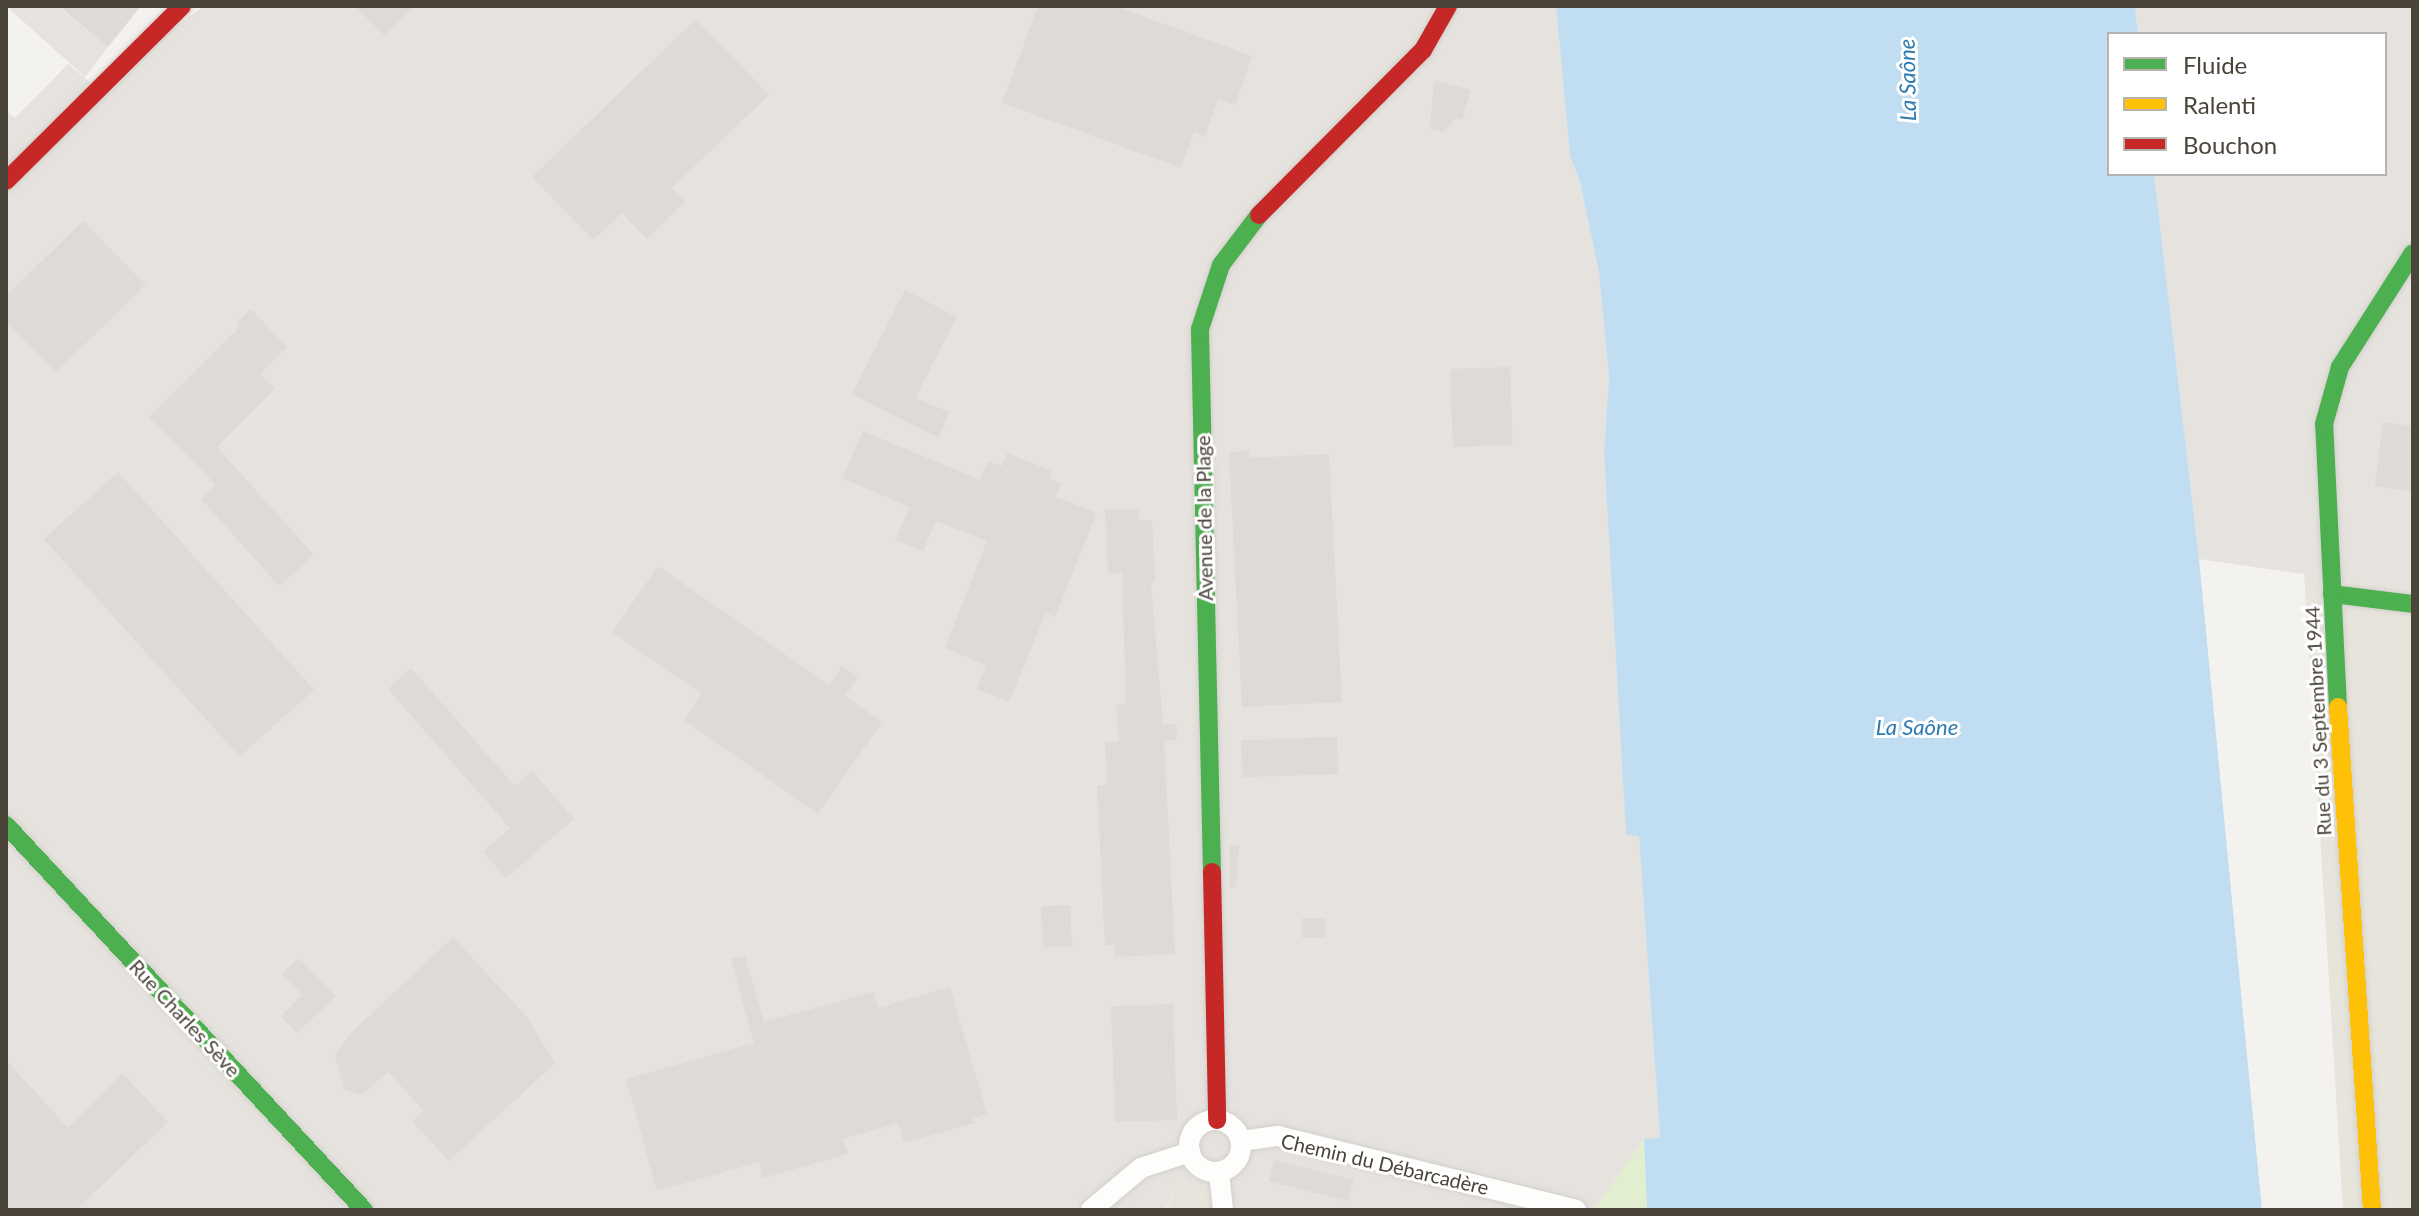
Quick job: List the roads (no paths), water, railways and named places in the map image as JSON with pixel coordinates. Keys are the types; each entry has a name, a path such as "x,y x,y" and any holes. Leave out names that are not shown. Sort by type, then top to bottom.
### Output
{"street":[{"path":"6,181 182,6"},
{"name":"Avenue de la Plage","path":"1217,1120 1200,329 1221,265 1245,230 1423,50 1448,6"},
{"name":"Rue du 3 Septembre 1944","path":"2372,1210 2324,458 2329,395 2346,355 2413,253"},
{"path":"2332,594 2413,604"},
{"name":"Rue Charles Sève","path":"6,825 364,1210"},
{"path":"1217,1120 1232,1127 1241,1141 1234,1164 1219,1172 1201,1167 1190,1152 1199,1125 1217,1120"},
{"name":"Chemin du Débarcadère","path":"1241,1141 1278,1136 1576,1210"},
{"path":"1091,1210 1141,1168 1190,1152"},
{"path":"1219,1172 1223,1210"}],"water":[{"name":"La Saône","path":"1556,6 2135,6 2138,32 2107,32 2107,176 2154,176 2199,559 2262,1210 1647,1210 1644,1139 1660,1138 1639,836 1626,835 1604,452 1609,378 1599,273 1580,182 1570,156"}]}
